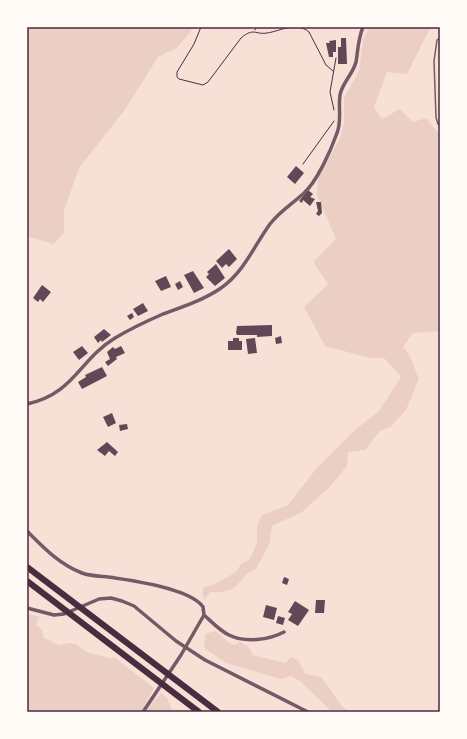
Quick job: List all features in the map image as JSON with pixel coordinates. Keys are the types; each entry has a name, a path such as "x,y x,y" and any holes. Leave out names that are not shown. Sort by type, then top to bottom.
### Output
{"highway":[{"path":"27,567 218,712"},
{"path":"27,581 199,712"}],"street":[{"path":"27,404 44,399 65,386 101,349 113,339 128,330 203,298 220,289 232,278 244,264 278,214 304,193 326,157 338,132 341,90 356,62 358,40 363,27"},
{"path":"27,530 51,556 74,570 92,576 137,582 178,592 201,604 203,607 204,615 174,667 143,712"},
{"path":"27,608 54,615 64,614 99,599 111,598 122,601 134,606 157,627 185,647 224,670 308,712"},
{"path":"204,615 229,635 263,639 284,632"}],"lane":[{"path":"440,38 437,40 434,60 436,116 438,124 440,125"}],"path":[{"path":"201,27 194,44 177,72 177,77 195,84 203,85 208,82 246,33 255,31 265,33 283,27 305,29 309,32 326,64 333,71"},
{"path":"255,31 257,27"},
{"path":"335,112 330,92 336,58"},
{"path":"302,164 336,118"}],"shaded area":[{"path":"27,27 194,27 177,48 158,57 124,111 79,168 64,210 64,233 53,244 27,236"},
{"path":"369,27 440,27 429,30 407,74 387,72 374,107 382,119 400,109 413,122 426,118 440,135 440,331 413,333 403,347 409,354 419,379 406,410 390,427 380,431 365,450 348,452 347,466 330,487 302,512 272,526 269,545 256,569 247,574 231,589 224,592 210,592 204,600 202,592 204,587 213,585 236,572 241,564 250,559 257,543 257,526 262,515 288,505 316,469 356,429 379,411 401,377 384,358 370,358 325,346 304,307 328,284 313,262 336,239 317,195 318,178 341,136 344,123 344,98 359,71 363,40"},
{"path":"27,613 39,617 36,625 42,630 44,638 59,645 70,643 76,644 87,652 112,659 114,657 154,688 141,712 27,712"},
{"path":"215,631 231,644 234,645 240,642 248,646 253,655 285,663 291,657 299,661 305,674 321,677 342,706 349,712 332,712 300,681 291,676 281,679 226,663 204,648 205,634"},
{"path":"161,693 167,698 173,712 145,712"}],"building":[{"path":"341,38 346,38 347,64 338,64 338,47 341,47"},
{"path":"336,40 336,52 333,52 333,57 329,57 326,43"},
{"path":"296,166 304,173 295,184 287,177"},
{"path":"308,190 313,194 310,197 315,199 310,206 303,200 302,203 299,201"},
{"path":"316,202 321,202 322,213 319,216 316,214 318,211"},
{"path":"229,249 237,259 229,267 226,264 222,268 216,261"},
{"path":"216,264 225,278 215,286 206,277 209,274 207,272"},
{"path":"193,271 204,288 194,293 184,275"},
{"path":"166,276 171,287 161,291 155,281"},
{"path":"180,281 183,287 178,290 175,284"},
{"path":"42,285 51,292 43,302 40,299 38,302 33,298"},
{"path":"143,303 148,311 138,316 133,309"},
{"path":"132,313 134,317 130,320 127,316"},
{"path":"272,325 272,336 257,337 257,335 237,335 236,333 237,326"},
{"path":"104,329 111,335 102,342 101,340 98,343 94,337"},
{"path":"281,336 282,343 276,344 275,338"},
{"path":"233,338 239,338 239,341 242,341 242,350 228,350 228,341 233,341"},
{"path":"255,338 257,353 248,354 246,339"},
{"path":"82,346 88,353 79,360 73,352"},
{"path":"121,346 125,353 116,357 117,359 108,366 105,362 110,359 107,352 113,347 115,349"},
{"path":"102,367 107,376 82,389 78,382 86,377 85,375"},
{"path":"112,413 116,423 108,427 103,417"},
{"path":"127,424 128,429 120,431 119,425"},
{"path":"107,442 118,452 115,456 109,451 105,456 97,450"},
{"path":"284,577 289,579 287,585 282,583"},
{"path":"316,600 325,600 324,613 315,613"},
{"path":"295,601 309,610 298,626 288,620 292,614 288,612"},
{"path":"266,605 277,608 274,620 263,617"},
{"path":"278,616 285,618 283,625 276,623"}]}
